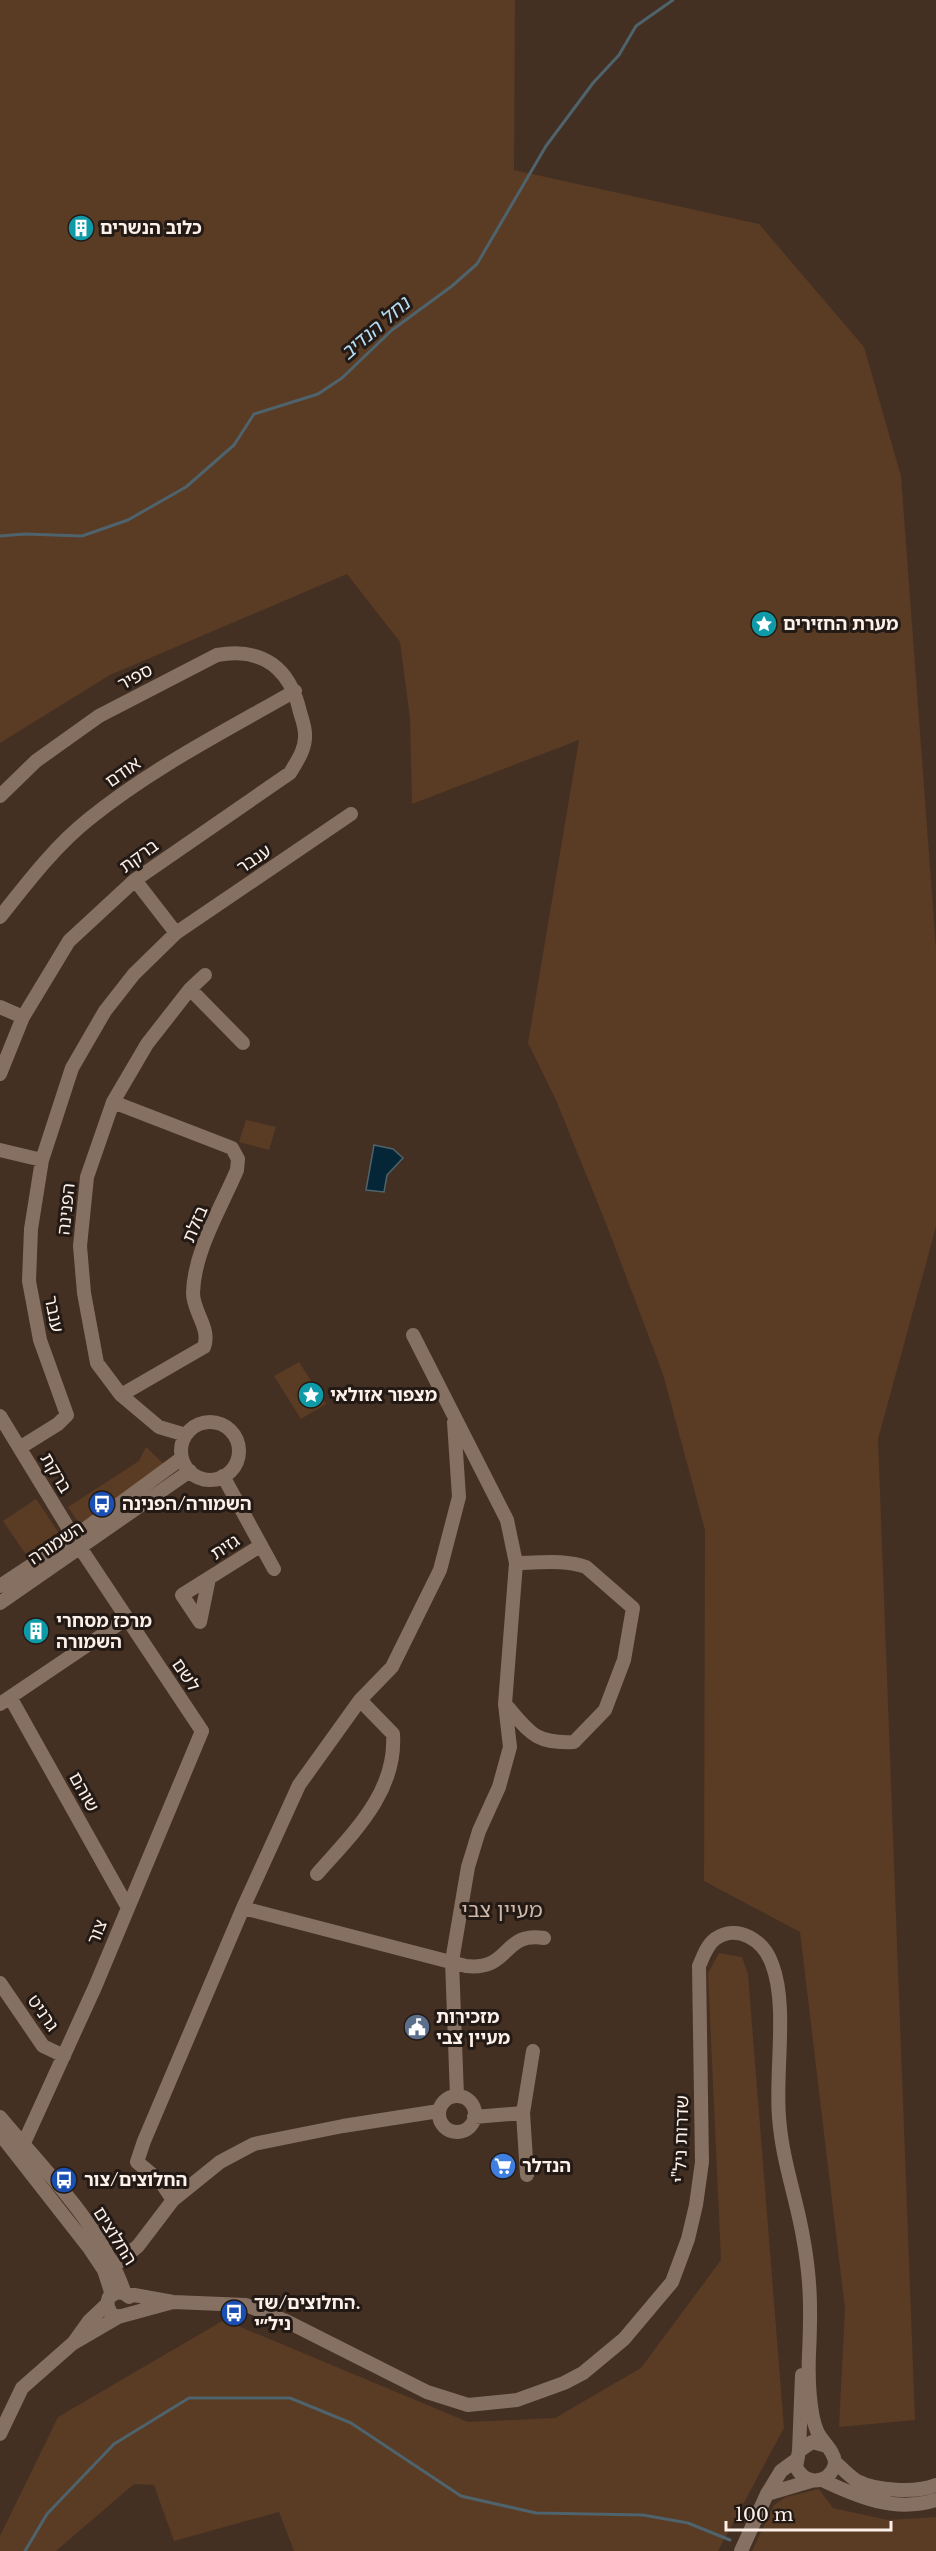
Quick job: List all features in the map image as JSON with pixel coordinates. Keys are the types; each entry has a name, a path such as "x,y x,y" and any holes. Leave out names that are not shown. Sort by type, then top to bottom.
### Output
{"street":[{"name":"ספיר","path":"0,796 36,761 99,717 217,655 236,652 277,665 295,691"},
{"name":"ברקת","path":"0,1074 22,1017 69,941 135,880 290,773 301,755 306,735 295,691"},
{"name":"אודם","path":"0,918 34,873 87,820 144,778 295,691"},
{"name":"ענבר","path":"21,1448 58,1424 67,1415 40,1340 29,1281 31,1228 42,1160 72,1068 105,1011 134,974 176,933 351,814"},
{"path":"135,880 176,933"},
{"name":"הפנינה","path":"186,1435 159,1428 121,1395 98,1363 84,1293 80,1246 87,1177 113,1102 147,1044 190,989 205,975"},
{"path":"190,989 243,1043"},
{"path":"0,1007 22,1017"},
{"name":"בזלת","path":"113,1102 232,1148 238,1159 237,1170 203,1247 195,1274 193,1296 207,1337 204,1347 121,1395"},
{"path":"0,1150 42,1160"},
{"path":"413,1335 507,1520 516,1563 505,1704 510,1747 499,1787 479,1831 468,1867 452,1961 457,2096"},
{"name":"ברקת","path":"0,1416 77,1543"},
{"path":"173,2200 161,2182 137,2162 243,1908 299,1785 360,1700 392,1667 440,1570 459,1497 454,1416"},
{"path":"208,1422 216,1422 231,1431 237,1441 238,1454 233,1466 223,1476 203,1478 190,1472 182,1458 181,1445 186,1435 192,1428 208,1422"},
{"name":"השמורה","path":"0,1603 182,1458"},
{"name":"השמורה","path":"0,1586 77,1543 190,1472"},
{"name":"גזית","path":"223,1476 274,1569"},
{"name":"לשם","path":"77,1543 126,1622 202,1731"},
{"name":"גזית","path":"209,1578 260,1546"},
{"path":"505,1704 539,1739 556,1743 574,1742 605,1710 624,1660 633,1608 586,1568 579,1565 561,1562 516,1563"},
{"path":"5,1700 126,1622"},
{"name":"שוהם","path":"5,1700 127,1906"},
{"path":"317,1874 372,1810 386,1783 394,1752 393,1734 360,1700"},
{"name":"צור","path":"23,2145 95,1987 202,1731"},
{"path":"243,1908 466,1966 487,1966 495,1962 518,1940 534,1936 544,1938"},
{"name":"שדרות ניל\"י","path":"0,2434 22,2388 72,2344 89,2321 115,2298 246,2305 286,2322 427,2392 468,2405 517,2400 584,2373 624,2339 672,2282 688,2239 702,2162 699,1966 706,1950 715,1939 730,1932 743,1934 758,1942 772,1963 776,1982 779,2006 778,2115 783,2156 803,2234 810,2279 812,2323 809,2359 812,2410 817,2431 827,2446"},
{"name":"גרניט","path":"0,1983 43,2046 64,2056"},
{"path":"527,2175 523,2113 533,2051"},
{"path":"109,2267 138,2246 173,2200 220,2162 254,2144 343,2126 439,2111 447,2099 457,2096 468,2100 474,2110 474,2116 465,2130 454,2131 444,2126 439,2111"},
{"path":"474,2116 523,2113"},
{"name":"החלוצים","path":"0,2117 80,2213 109,2267 115,2298"},
{"name":"החלוצים","path":"0,2134 109,2267"},
{"path":"115,2298 132,2302 130,2309 123,2316 111,2314 115,2298"},
{"name":"שדרות ניל\"י","path":"72,2344 123,2316 173,2302"},
{"name":"שדרות ניל\"י","path":"798,2455 802,2375 809,2359"},
{"path":"741,2551 767,2494 781,2471 812,2442 827,2446 835,2462 856,2481 883,2488 907,2490 936,2485"},
{"path":"798,2455 800,2473 876,2503 909,2505 936,2500"},
{"path":"767,2494 817,2480 831,2473 835,2462"}],"shaded area":[{"path":"0,0 515,0 514,170 759,224 864,347 901,476 936,948 936,1227 878,1439 915,2420 839,2427 845,2309 800,1932 704,1881 705,1530 663,1374 556,1100 528,1043 579,740 412,804 410,718 400,642 347,574 110,675 0,743"},
{"path":"246,1120 276,1127 269,1150 239,1142"},
{"path":"299,1362 326,1404 301,1419 274,1376"},
{"path":"146,1447 168,1468 81,1526 68,1507 139,1461"},
{"path":"36,1499 63,1539 31,1562 3,1521"},
{"path":"719,1953 742,1957 748,1974 784,2428 718,2551 294,2551 279,2512 174,2541 154,2485 134,2484 56,2551 0,2551 0,2536 58,2417 224,2320 468,2422 555,2418 641,2368 721,2260 708,1973"},
{"path":"819,2489 833,2508 888,2520 936,2517 936,2551 752,2551 774,2505 786,2497"}],"water":[{"path":"374,1145 393,1149 403,1158 387,1175 384,1192 366,1190"}],"waterway":[{"name":"נחל הנדיב","path":"0,536 25,534 82,536 128,520 186,487 234,445 254,414 318,394 342,378 392,330 452,286 477,264 546,146 593,83 619,55 636,26 673,0"},
{"path":"25,2551 47,2514 114,2444 189,2398 290,2398 351,2423 461,2496 536,2513 643,2515 688,2523 730,2540"}],"place":[{"name":"כלוב הנשרים","path":"81,228"},
{"name":"מערת החזירים","path":"764,624"},
{"name":"מצפור אזולאי","path":"311,1395"},
{"name":"השמורה/הפנינה","path":"102,1504"},
{"name":"מרכז מסחרי השמורה","path":"36,1631"},
{"name":"מזכירות מעיין צבי","path":"417,2027"},
{"name":"הנדלר","path":"503,2166"},
{"name":"החלוצים/צור","path":"64,2180"},
{"name":"החלוצים/שד. ניל״י","path":"234,2313"}],"district":[{"name":"מעיין צבי","path":"502,1910"}]}
